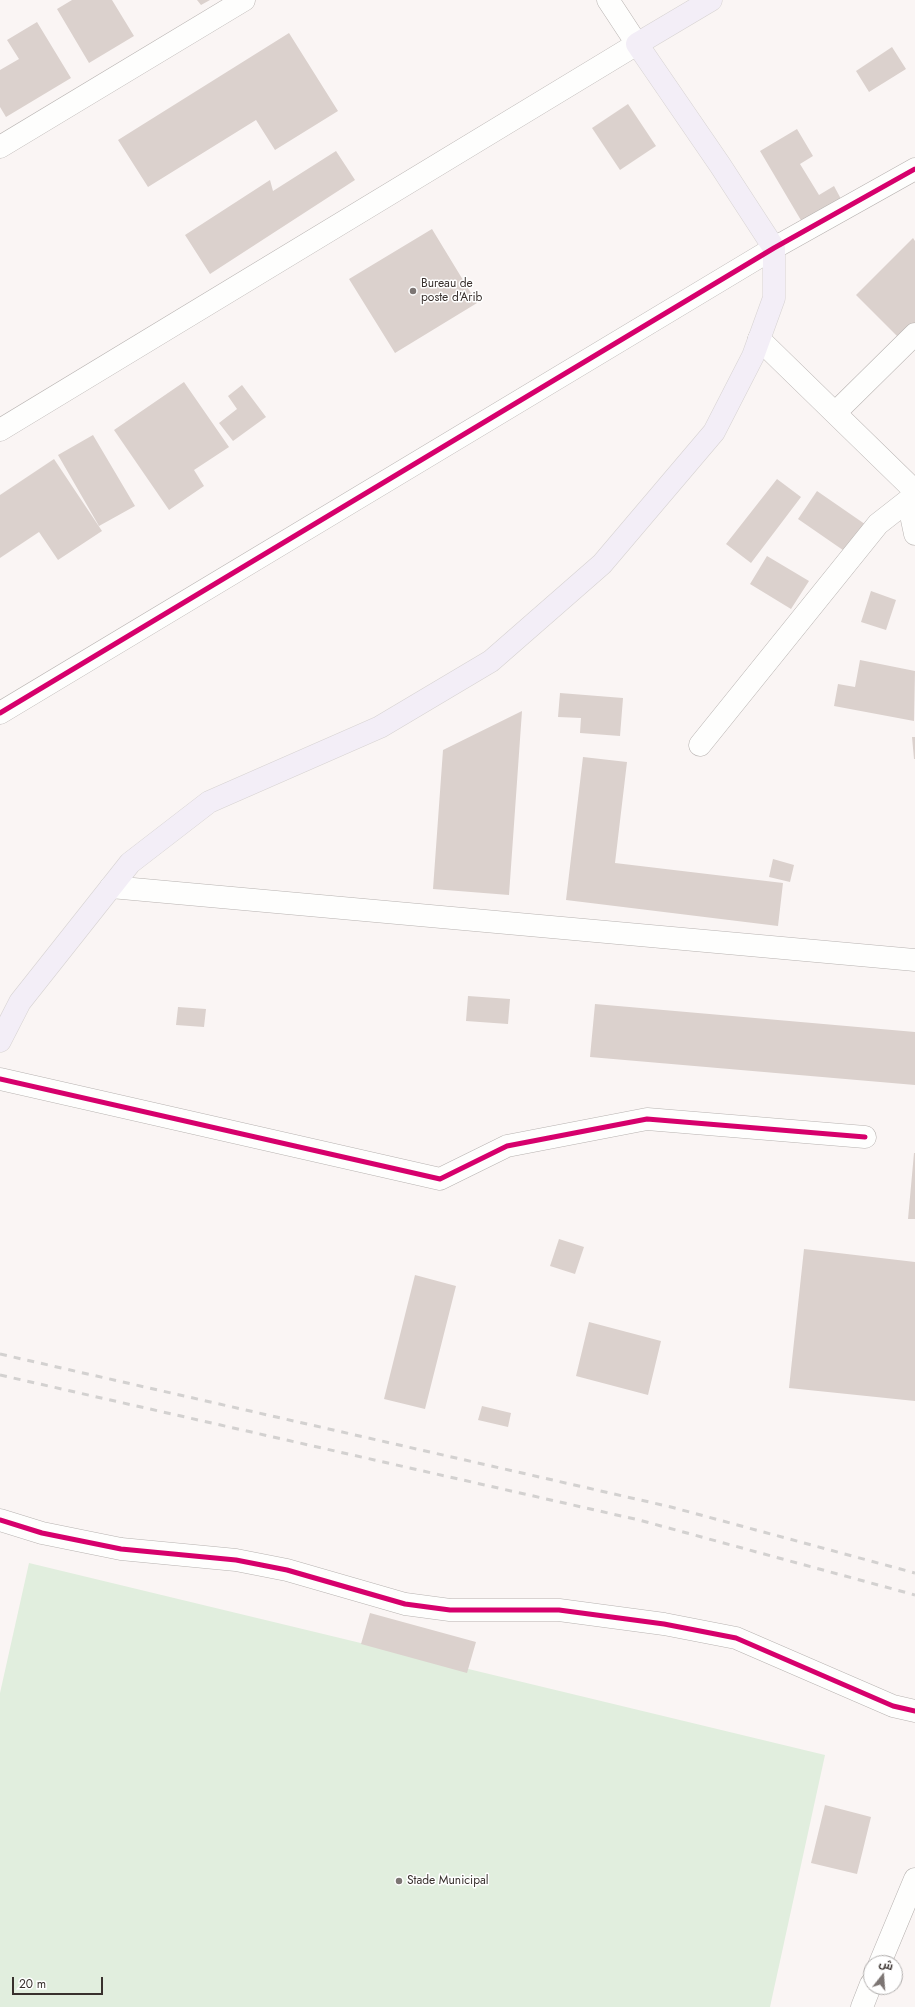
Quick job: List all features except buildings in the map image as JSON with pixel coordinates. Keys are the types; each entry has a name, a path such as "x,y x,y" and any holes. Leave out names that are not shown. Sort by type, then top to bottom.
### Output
{"main road":[{"path":"0,1041 20,1002 130,863 209,802 380,727 491,661 602,564 714,432 753,356 774,298 774,248 720,165 637,44 711,0"}],"street":[{"path":"0,147 244,0"},
{"path":"0,430 637,44 608,0"},
{"path":"0,713 774,248 914,172"},
{"path":"835,413 915,334"},
{"path":"759,339 915,491"},
{"path":"700,745 878,524 915,495"},
{"path":"915,500 910,515 915,534"},
{"path":"111,887 915,960"},
{"path":"0,1079 440,1179 507,1146 647,1119 865,1137"},
{"path":"0,1520 42,1533 121,1549 236,1560 288,1570 413,1605 450,1610 559,1610 664,1624 736,1638 892,1706 915,1711"},
{"path":"883,1955 915,1879"},
{"path":"862,2007 867,1995"}],"green space":[{"name":"Stade Municipal","path":"29,1563 825,1755 770,2007 0,2007 0,1693"}],"railway":[{"path":"0,1354 671,1507 915,1573"},
{"path":"0,1375 639,1520 915,1595"}],"cycle path":[{"path":"0,713 774,248 915,169"},
{"path":"0,1079 440,1179 507,1146 647,1119 865,1137"},
{"path":"0,1520 42,1533 121,1549 236,1560 287,1570 405,1604 450,1610 559,1610 664,1624 736,1638 893,1706 915,1711"}],"place":[{"name":"Bureau de poste d'Arib","path":"413,291"},
{"name":"Stade Municipal","path":"399,1881"}]}
